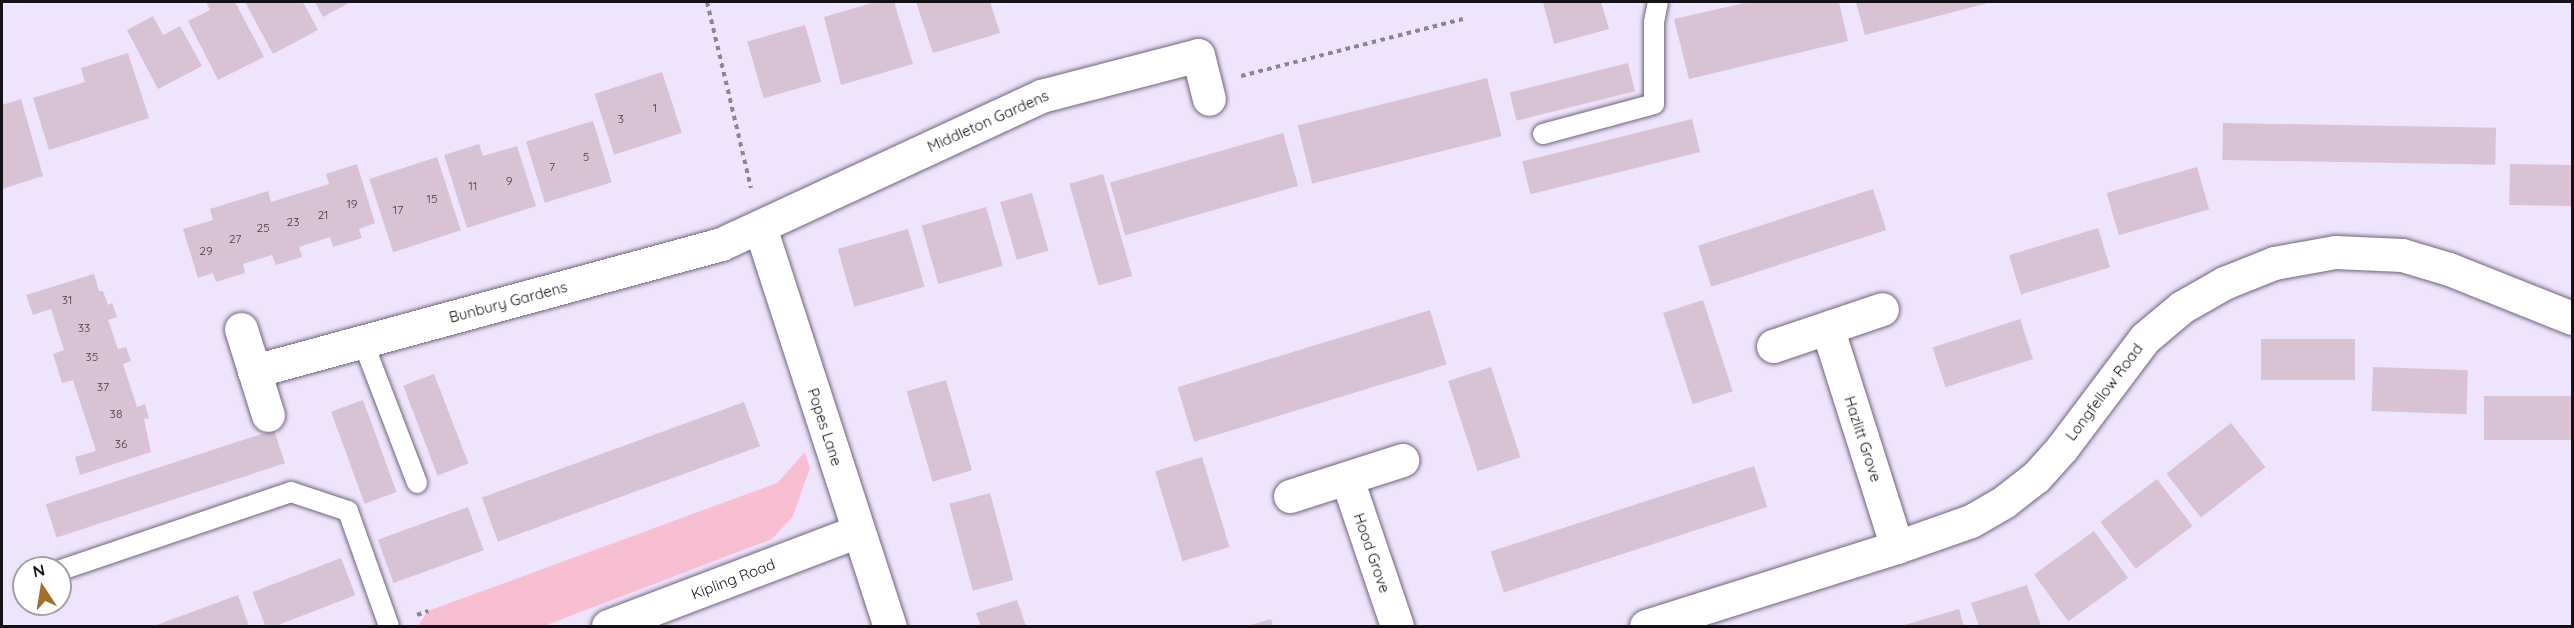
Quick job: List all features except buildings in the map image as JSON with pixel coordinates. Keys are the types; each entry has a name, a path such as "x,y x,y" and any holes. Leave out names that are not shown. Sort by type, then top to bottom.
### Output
{"street":[{"name":"Middleton Gardens","path":"760,227 1041,96 1198,55 1207,92"},
{"name":"Bunbury Gardens","path":"254,371 722,244 760,227"},
{"name":"Popes Lane","path":"760,227 890,627"},
{"name":"Longfellow Road","path":"1646,627 1971,521 2004,501 2036,477 2062,448 2145,338 2182,308 2224,283 2274,263 2335,252 2402,255 2449,269 2572,318"},
{"path":"1773,346 1828,330 1882,309"},
{"path":"241,329 268,415"},
{"name":"Hazlitt Grove","path":"1828,330 1897,547"},
{"path":"1290,496 1402,460"},
{"name":"Hood Grove","path":"1347,479 1396,627"},
{"name":"Kipling Road","path":"608,627 858,531"}],"lane":[{"path":"1543,135 1654,104 1654,22 1658,2"},
{"path":"363,342 417,483"},
{"path":"72,566 291,492 348,510 389,627"}],"path":[{"path":"707,2 760,227"},
{"path":"1207,92 1463,19"}],"shaded area":[{"path":"805,452 810,468 793,516 772,539 544,626 418,626 428,611 777,483"}]}
